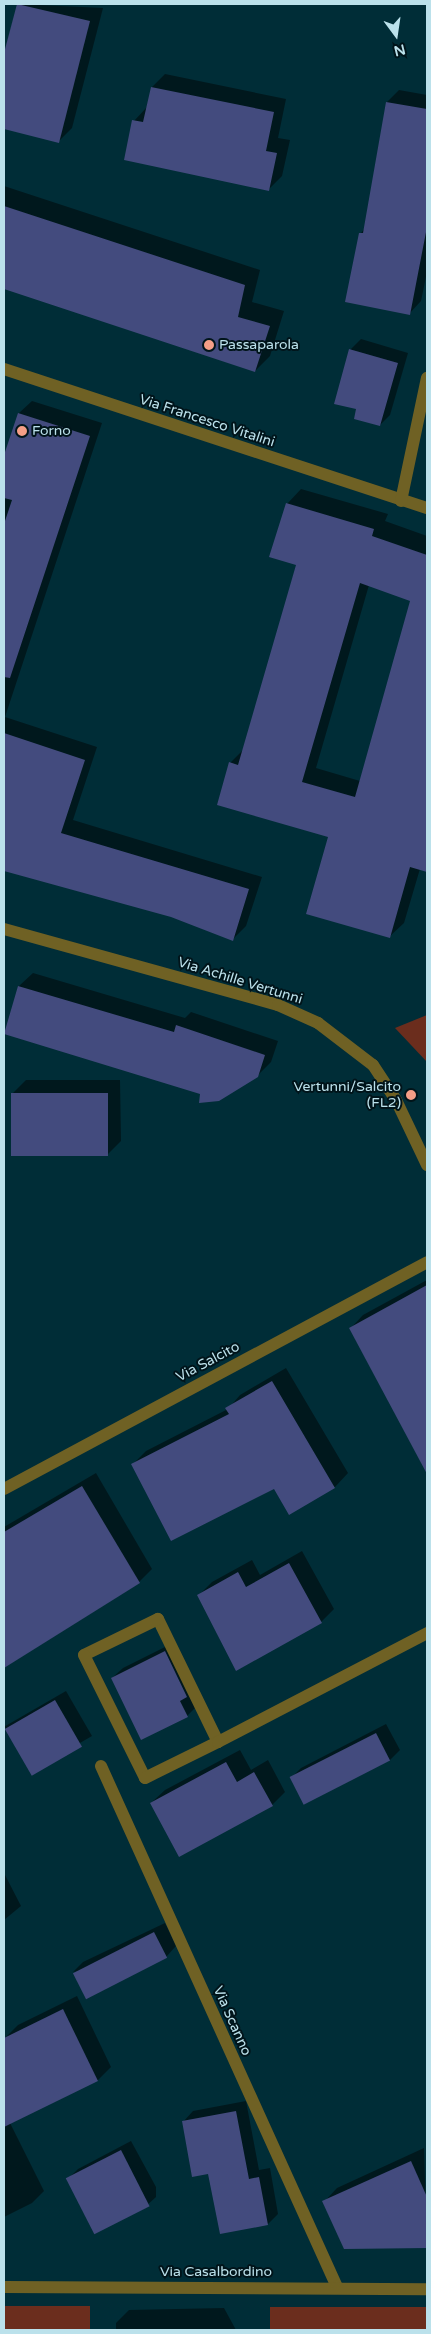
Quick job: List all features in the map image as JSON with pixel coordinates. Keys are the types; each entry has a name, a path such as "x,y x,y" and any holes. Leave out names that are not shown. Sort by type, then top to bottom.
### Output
{"street":[{"name":"Via Francesco Vitalini","path":"4,370 427,508"},
{"path":"401,500 427,378"},
{"name":"Via Achille Vertunni","path":"4,929 278,1005 318,1022 373,1065 396,1100 427,1165"},
{"name":"Via Salcito","path":"4,1489 427,1262"},
{"path":"218,1742 158,1619 84,1655 145,1778 218,1742 427,1633"},
{"name":"Via Scanno","path":"101,1766 337,2287"},
{"name":"Via Casalbordino","path":"4,2287 337,2287 427,2289"}],"shaded area":[{"path":"427,1015 427,1062 395,1028"},
{"path":"4,2306 90,2306 90,2330 4,2330"},
{"path":"270,2307 427,2307 427,2330 270,2330"}],"building":[{"path":"17,4 90,21 59,143 4,129 4,53"},
{"path":"151,87 274,112 266,151 277,153 269,191 124,160 132,120 143,122"},
{"path":"386,102 427,109 427,227 410,315 345,302 359,233 363,233"},
{"path":"4,206 245,285 238,317 270,326 255,372 4,289"},
{"path":"349,349 398,363 380,426 354,419 356,409 334,404"},
{"path":"18,413 90,436 10,678 4,677 4,524 12,500 4,498 4,455"},
{"path":"286,503 374,529 372,536 427,555 427,872 410,867 390,938 306,914 328,837 217,805 229,762 238,765 296,565 269,557","holes":["360,583 410,601 355,797 302,782"]},
{"path":"4,733 85,760 61,833 249,889 233,941 171,917 4,871"},
{"path":"18,986 174,1032 176,1025 265,1055 258,1077 219,1101 199,1103 200,1094 4,1034"},
{"path":"11,1093 108,1093 108,1156 11,1156"},
{"path":"427,1285 427,1474 349,1328"},
{"path":"272,1381 335,1488 289,1515 274,1489 171,1541 131,1464 229,1414 225,1408"},
{"path":"82,1486 140,1583 4,1668 4,1532"},
{"path":"289,1563 322,1623 236,1671 197,1595 238,1572 246,1587"},
{"path":"165,1651 187,1697 180,1701 188,1717 141,1740 111,1678"},
{"path":"55,1700 82,1747 32,1776 5,1729"},
{"path":"376,1733 390,1761 304,1805 290,1777"},
{"path":"226,1762 237,1782 254,1772 273,1806 179,1857 150,1803"},
{"path":"154,1932 167,1958 86,1999 73,1973"},
{"path":"63,2009 98,2081 4,2127 4,2038"},
{"path":"236,2111 249,2179 259,2177 268,2225 220,2234 208,2174 192,2177 182,2121"},
{"path":"121,2150 150,2206 94,2234 66,2178"},
{"path":"411,2161 427,2197 427,2248 344,2249 322,2201"}],"place":[{"name":"Passaparola","path":"209,345"},
{"name":"Forno","path":"22,431"},
{"name":"Vertunni/Salcito (FL2)","path":"411,1095"}]}
